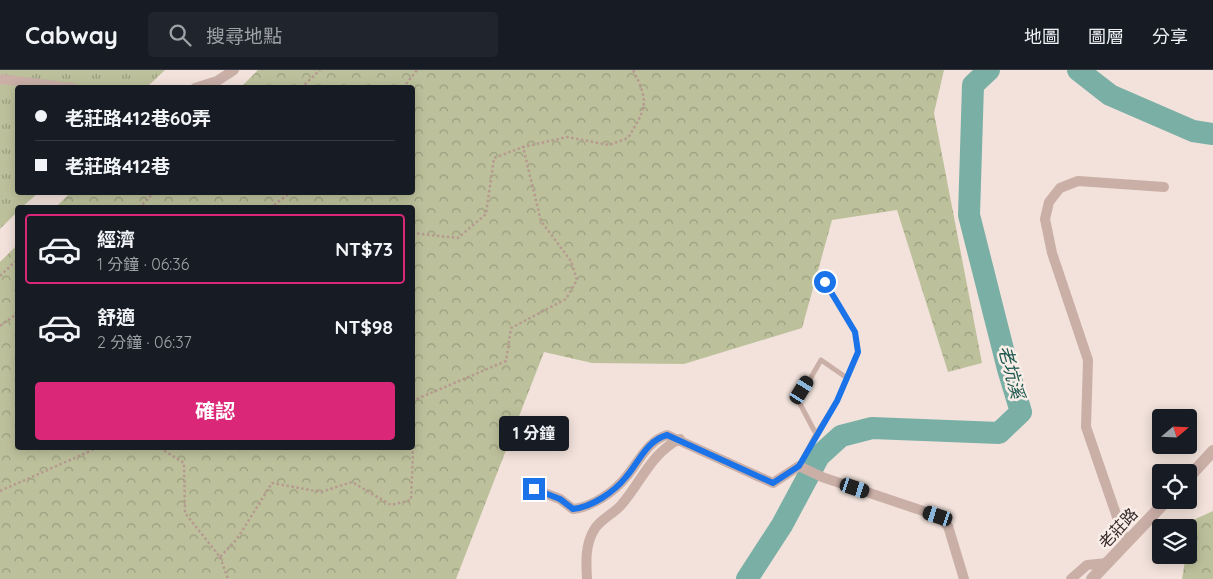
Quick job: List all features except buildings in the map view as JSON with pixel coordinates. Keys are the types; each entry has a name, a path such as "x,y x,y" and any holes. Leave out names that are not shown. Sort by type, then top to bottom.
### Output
{"street":[{"path":"204,85 217,81 234,70"},
{"path":"0,79 49,85"},
{"path":"1126,543 1086,427 1088,360 1052,254 1046,219 1048,202 1060,188 1078,181 1164,187"},
{"path":"534,489 560,499 573,509 581,508 619,484 641,455 660,437 667,435 773,483 799,466 822,477 938,516 948,526 964,579"},
{"path":"587,579 587,550 595,529 622,504 658,456 671,444 680,440"},
{"path":"1197,468 1213,451"},
{"name":"老莊路","path":"1092,579 1158,509"},
{"path":"1071,579 1088,566 1107,563"}],"lane":[{"path":"799,466 837,401 858,352 855,332 825,282"},
{"path":"816,434 798,400 802,390 821,360 847,378"}],"path":[{"path":"304,85 320,70"},
{"path":"405,85 417,70"},
{"path":"415,233 458,238 486,214 494,158 523,147 567,137 609,144 628,138 644,111 643,90 633,70"},
{"path":"415,400 506,361 511,328 566,299 577,280 571,261 541,221 523,147"},
{"path":"142,205 151,195"},
{"path":"274,205 288,195"},
{"path":"0,276 15,262"},
{"path":"0,326 15,315"},
{"path":"0,491 92,450"},
{"path":"163,450 184,463 185,513 220,557 228,579"},
{"path":"220,557 237,540 272,483 321,492 352,482 391,504 411,500 413,452 410,450"}],"green space":[{"path":"0,70 165,70 149,85 15,85 15,195 36,195 24,205 15,205 15,214 0,229"},
{"path":"258,70 944,70 934,113 982,363 948,372 897,210 832,220 802,328 684,364 592,363 544,352 456,579 0,579 0,262 15,247 15,450 415,450 415,205 58,205 68,195 415,195 415,85 243,85"},
{"path":"1213,511 1213,579 1182,579 1184,564 1197,564 1197,519 1195,519"}],"waterway":[{"name":"老坑溪","path":"747,579 782,525 819,456 841,436 872,428 999,433 1021,412 1008,369 969,215 973,85 989,70"},
{"name":"老坑溪","path":"1078,70 1110,95 1193,131 1213,134"}],"route":[{"path":"534,489 560,499 573,509 581,508 592,503 619,484 651,444 660,437 667,435 773,483 799,466 837,401 858,352 855,332 825,282"}]}
